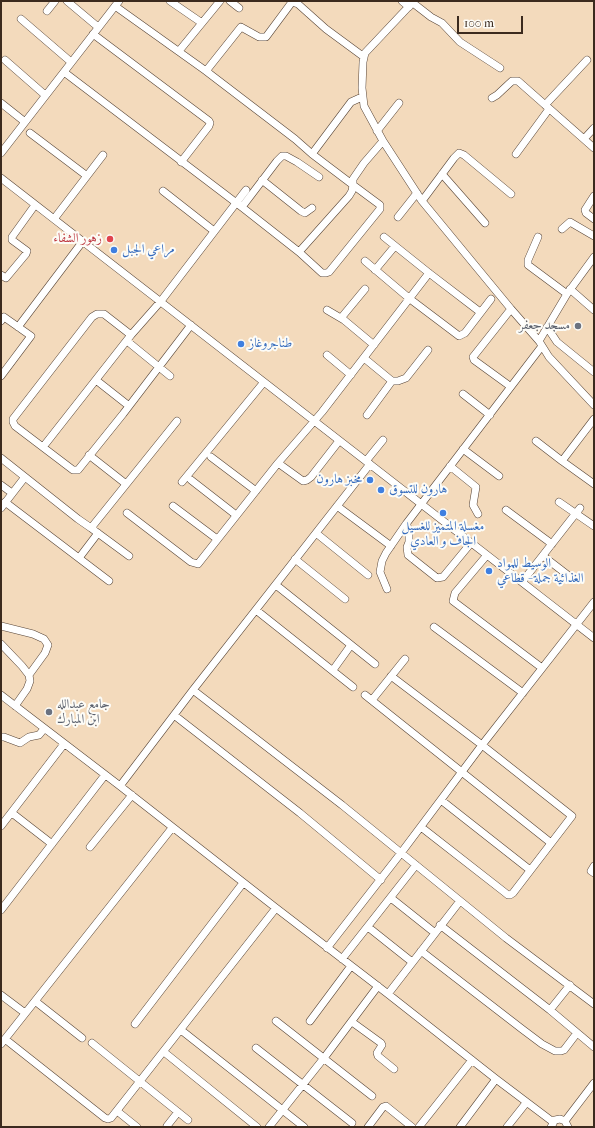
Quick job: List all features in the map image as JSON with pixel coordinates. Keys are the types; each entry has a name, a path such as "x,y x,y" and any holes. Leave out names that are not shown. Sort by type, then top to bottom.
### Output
{"street":[{"path":"47,11 55,1"},
{"path":"67,1 98,27"},
{"path":"170,1 202,23"},
{"path":"179,51 220,1"},
{"path":"230,1 238,8"},
{"path":"402,1 412,3 442,23 460,42 500,68"},
{"path":"206,71 241,26 259,37 266,37 292,2 298,4 326,29 364,56"},
{"path":"1,153 117,3 380,207 371,220 326,273 322,273 299,252 239,205 64,72"},
{"path":"412,3 370,47 364,56 362,97 366,110 383,141 422,200 549,357 594,405"},
{"path":"21,19 71,62"},
{"path":"93,34 209,121 209,126 181,162"},
{"path":"5,60 45,95"},
{"path":"516,154 547,107 587,60"},
{"path":"492,98 512,80 515,80 594,148"},
{"path":"312,154 351,102 362,97"},
{"path":"1,103 25,122"},
{"path":"377,131 399,103"},
{"path":"584,139 594,128"},
{"path":"30,133 87,176"},
{"path":"299,252 349,196 352,191 353,179 356,173 383,141"},
{"path":"422,200 457,154 461,154 511,194"},
{"path":"54,219 103,155"},
{"path":"43,447 214,231 262,180 277,160 282,156 286,156 319,177"},
{"path":"442,174 485,223"},
{"path":"1,178 594,638"},
{"path":"262,180 301,211 305,213 312,208"},
{"path":"239,205 246,190"},
{"path":"163,191 214,231"},
{"path":"398,217 417,193"},
{"path":"594,196 586,210 586,213 594,219"},
{"path":"1,275 6,278 26,254 27,251 12,240 12,237 35,205"},
{"path":"562,229 570,222 594,236"},
{"path":"384,237 429,274 480,312"},
{"path":"538,237 528,260 528,265 594,310"},
{"path":"18,327 83,241"},
{"path":"375,270 395,246"},
{"path":"387,589 381,577 380,567 391,546 421,504 490,415 540,344 547,327 568,292 591,266 594,257"},
{"path":"365,261 410,299 459,336 464,333 491,299"},
{"path":"127,513 198,564 256,490 351,375 429,274"},
{"path":"341,318 364,289"},
{"path":"327,310 341,318 374,345"},
{"path":"507,384 474,360 473,357 511,310"},
{"path":"170,376 159,367 104,314 98,314 92,317 13,419 13,422 15,426 75,471 78,470 129,406 159,367 191,325"},
{"path":"1,321 4,317 31,336 1,376"},
{"path":"547,327 557,342 594,372"},
{"path":"364,358 392,381 398,381 406,378 428,350"},
{"path":"327,355 351,375"},
{"path":"96,380 129,406"},
{"path":"367,415 392,381"},
{"path":"182,482 264,382"},
{"path":"463,394 490,415"},
{"path":"562,461 594,419"},
{"path":"91,528 177,421"},
{"path":"120,786 337,506 383,440"},
{"path":"278,463 303,482 311,477 339,441"},
{"path":"536,441 594,484"},
{"path":"463,449 499,476"},
{"path":"89,456 126,484"},
{"path":"211,457 256,490"},
{"path":"1,458 78,519 129,556"},
{"path":"450,466 476,488 474,505 478,514"},
{"path":"25,477 3,505 79,558 109,581"},
{"path":"190,480 236,515"},
{"path":"1,485 12,493"},
{"path":"559,502 578,510 594,526"},
{"path":"173,506 217,539"},
{"path":"337,506 391,546"},
{"path":"506,510 552,544"},
{"path":"522,582 578,510"},
{"path":"406,524 409,530 409,542 407,547 408,555 437,578 443,577 471,543"},
{"path":"79,558 98,533"},
{"path":"316,533 368,574"},
{"path":"487,555 455,593 453,601 542,668"},
{"path":"543,556 569,576"},
{"path":"296,559 345,599"},
{"path":"276,585 375,664"},
{"path":"327,948 381,880 522,693 594,602"},
{"path":"256,610 353,687"},
{"path":"1,626 33,634 44,639 48,645 45,653 29,675"},
{"path":"434,627 522,693"},
{"path":"1,644 29,675 30,681 28,689 15,706"},
{"path":"333,670 351,645"},
{"path":"372,700 405,659"},
{"path":"391,676 572,816 513,893 508,895 421,827"},
{"path":"193,690 295,768 506,938 594,1004"},
{"path":"1,695 378,986 526,1102 552,1125 557,1119 566,1124 594,1083"},
{"path":"365,695 551,843"},
{"path":"174,715 300,813 381,880"},
{"path":"1,737 20,743 29,737 39,735 44,729"},
{"path":"1,826 64,744"},
{"path":"1,910 105,775"},
{"path":"90,847 132,795"},
{"path":"441,800 530,870"},
{"path":"12,813 52,844"},
{"path":"172,828 3,1041 105,1118 111,1118 276,908"},
{"path":"342,959 416,865"},
{"path":"594,866 591,871 594,873"},
{"path":"135,1024 244,883"},
{"path":"391,898 435,933"},
{"path":"388,994 460,901"},
{"path":"440,926 550,1010 594,1047"},
{"path":"368,927 412,962"},
{"path":"421,950 546,1046 558,1052 561,1051 577,1033"},
{"path":"310,1021 351,966"},
{"path":"550,1010 570,985"},
{"path":"269,1127 352,1022 378,986"},
{"path":"1,994 25,1013"},
{"path":"35,1001 82,1038"},
{"path":"276,1021 372,1096"},
{"path":"352,1022 381,1043 382,1045 377,1053 378,1056 394,1069"},
{"path":"180,1030 304,1127"},
{"path":"92,1043 188,1120"},
{"path":"256,1048 352,1123"},
{"path":"164,1052 257,1127"},
{"path":"419,1127 472,1060"},
{"path":"460,1127 496,1079"},
{"path":"507,1127 526,1102"},
{"path":"368,1127 383,1107 386,1106 412,1127"},
{"path":"117,1111 137,1127"},
{"path":"168,1126 178,1112"}],"place":[{"name":"زهور الشفاء","path":"110,239"},
{"name":"مراعي الجبل","path":"114,250"},
{"name":"مسجد جعفر","path":"578,326"},
{"name":"طناجروغاز","path":"241,344"},
{"name":"مخبز هارون","path":"370,480"},
{"name":"هارون للتسوق","path":"381,490"},
{"name":"مغسلة المتميز للغسيل الجاف و العادي","path":"443,513"},
{"name":"الوسيط للمواد الغذائية جملة - قطاعي","path":"489,571"},
{"name":"جامع عبدالله ابن المبارك","path":"49,712"}]}
